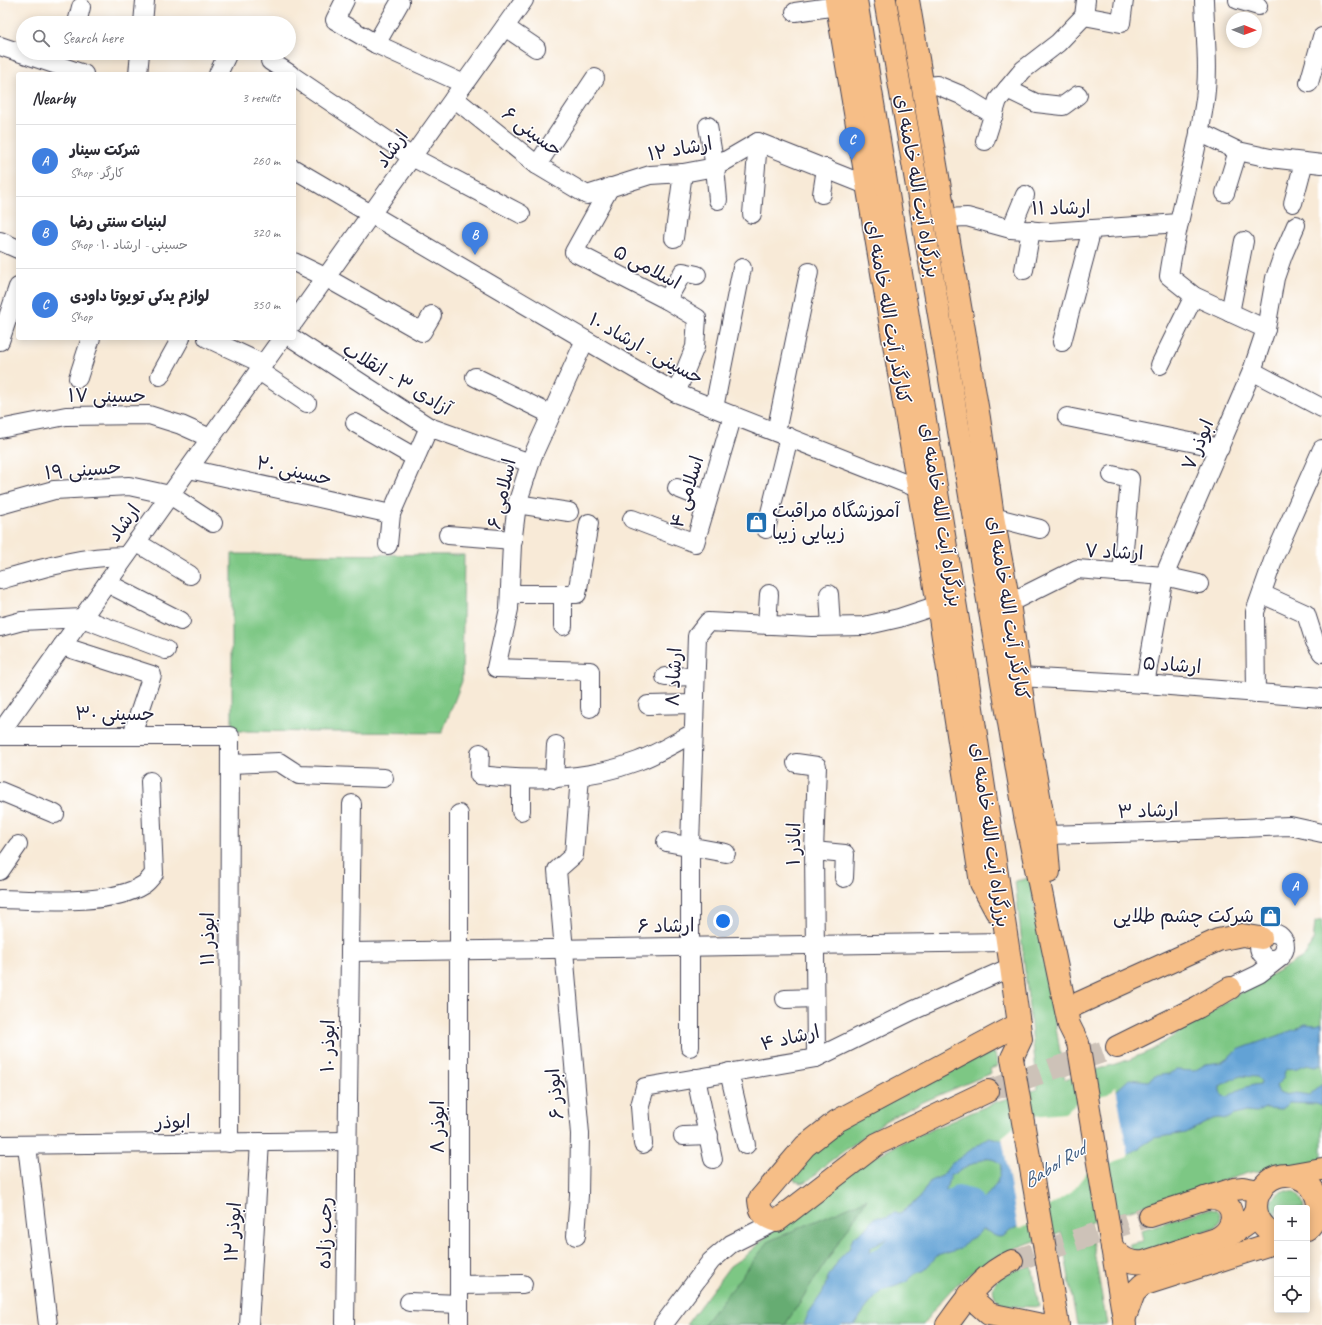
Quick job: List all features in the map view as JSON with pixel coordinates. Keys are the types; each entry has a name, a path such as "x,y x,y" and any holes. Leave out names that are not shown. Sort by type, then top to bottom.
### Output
{"main road":[{"name":"بزرگراه آیت الله خامنه ای","path":"885,0 944,345 1018,723 1025,816 1071,1026 1124,1322"},
{"name":"کنارگذر آیت الله خامنه ای","path":"908,0 963,321 993,517 1009,603 1020,677 1018,723 1046,835 1049,872 1045,909"},
{"name":"بزرگراه آیت الله خامنه ای","path":"843,2 920,441 959,677 1005,934 1048,1267 1057,1324"},
{"name":"کنارگذر آیت الله خامنه ای","path":"843,2 866,185 920,441 917,488 938,605 959,677"},
{"path":"944,345 963,321"},
{"path":"1071,1026 1218,940 1242,935 1260,941"},
{"path":"1117,1047 1198,1008 1230,988"},
{"path":"988,1091 877,1144 777,1221 766,1218 760,1210 758,1200 805,1146 842,1118 1018,1038"},
{"path":"1111,1244 1124,1259 1138,1263 1232,1234 1244,1226 1253,1217 1258,1200 1271,1179 1285,1175 1322,1170"},
{"path":"1285,1175 1299,1177 1315,1192 1318,1206 1317,1214 1310,1225"},
{"path":"1150,1216 1234,1189 1243,1188 1258,1200 1261,1223 1274,1234"},
{"path":"1205,1198 1218,1198 1228,1205 1231,1211 1232,1218 1229,1230 1218,1238"},
{"path":"1310,1234 1322,1232"},
{"path":"1124,1322 1131,1299 1138,1288 1142,1285 1274,1243"},
{"path":"947,1325 980,1282 990,1274 1012,1261"},
{"path":"968,1296 989,1314 1042,1325 1057,1324"}],"street":[{"path":"345,0 335,20 376,44 464,84"},
{"name":"ارشاد","path":"296,318 524,0"},
{"path":"985,141 998,100 1023,70 1058,43 1085,8 1121,23 1124,0"},
{"path":"1204,0 1207,74 1204,106 1169,276 1194,296 1266,330 1275,278 1283,254 1296,225"},
{"path":"1238,0 1258,6"},
{"path":"144,16 145,1"},
{"path":"376,44 400,2"},
{"path":"795,12 843,2"},
{"path":"505,26 536,48"},
{"path":"1309,83 1322,37"},
{"path":"0,48 16,52"},
{"path":"47,60 67,65 80,72"},
{"path":"138,72 139,60"},
{"path":"219,72 225,60"},
{"path":"270,61 287,72"},
{"path":"296,78 412,157 521,214"},
{"path":"537,165 595,78"},
{"path":"922,87 937,85 960,95 994,115"},
{"path":"1007,88 1036,103 1063,106 1078,95"},
{"name":"حسینی ۶","path":"454,98 537,165 587,196"},
{"path":"708,126 716,167 718,200"},
{"path":"1199,132 1238,151 1270,158 1322,164"},
{"path":"752,214 758,142 866,185"},
{"name":"ارشاد ۱۲","path":"587,196 610,187 650,175 683,173 716,167 758,142"},
{"path":"1225,193 1238,151"},
{"path":"1293,203 1304,162"},
{"path":"822,194 826,168"},
{"name":"حسینی - ارشاد ۱۰","path":"296,170 676,393 917,488"},
{"path":"674,238 683,173"},
{"name":"اسلامی ۵","path":"610,187 574,252 667,300 697,318 695,347 676,393"},
{"path":"1010,229 1025,195"},
{"name":"ارشاد ۱۱","path":"946,218 967,217 1010,229 1050,232 1179,223"},
{"path":"1062,342 1092,229"},
{"path":"1024,270 1031,230"},
{"path":"0,241 16,248"},
{"path":"1230,313 1244,241"},
{"path":"296,263 422,332 432,316"},
{"path":"714,408 742,268"},
{"path":"667,300 683,272 697,275"},
{"path":"766,529 783,435 809,272"},
{"path":"0,341 16,293"},
{"path":"1160,365 1194,296"},
{"name":"ابوذر ۷","path":"1145,684 1164,576 1252,371 1266,330"},
{"path":"78,378 90,340"},
{"path":"160,376 180,340"},
{"path":"211,340 261,368 307,403"},
{"name":"ارشاد","path":"0,732 281,340"},
{"name":"آزادی ۳ - انقلاب","path":"295,340 429,427 530,463"},
{"name":"اسلامی ۶","path":"585,340 550,414 530,463 517,504 513,540 509,609 496,668 590,670 590,708"},
{"path":"1252,371 1322,408"},
{"path":"475,377 550,414"},
{"name":"حسینی ۱۷","path":"0,429 66,416 148,415 181,425 210,438"},
{"name":"اسلامی ۴","path":"632,520 695,543 733,415"},
{"path":"1067,417 1220,448"},
{"path":"355,422 416,458"},
{"path":"388,545 391,514 429,427"},
{"path":"1256,693 1255,612 1275,555 1322,449"},
{"name":"حسینی ۲۰","path":"189,469 391,514"},
{"path":"1112,475 1130,479 1122,573"},
{"name":"حسینی ۱۹","path":"0,505 54,490 129,486 170,494"},
{"path":"677,488 707,500"},
{"path":"170,494 213,523"},
{"path":"517,504 569,512"},
{"path":"993,517 1040,529"},
{"path":"510,594 577,594 589,523"},
{"path":"448,535 513,540"},
{"path":"0,580 65,562 105,556 131,549 190,575"},
{"name":"ارشاد ۷","path":"1009,603 1077,569 1164,576 1199,584"},
{"path":"107,583 181,621"},
{"path":"563,626 564,594"},
{"path":"767,625 769,594"},
{"path":"829,594 831,626"},
{"path":"1262,594 1306,614 1314,642 1322,654"},
{"name":"ارشاد ۸","path":"690,1047 690,845 697,636 708,622 767,625 864,626 899,618 938,605"},
{"path":"0,627 22,621 82,618 166,650"},
{"path":"62,646 152,675 132,735"},
{"path":"665,677 695,676"},
{"name":"ارشاد ۵","path":"1020,677 1145,684 1322,698"},
{"path":"648,704 694,704"},
{"path":"480,753 479,775 554,780 600,773 639,761 693,733"},
{"name":"حسینی ۳۰","path":"0,736 230,736"},
{"name":"ابوذر ۱۱","path":"229,1143 230,736"},
{"path":"554,780 556,745"},
{"path":"230,764 279,762 299,775 384,778"},
{"name":"اباذر ۱","path":"796,763 817,766 814,851 816,1058"},
{"name":"ابوذر ۶","path":"576,1236 579,1195 580,1134 557,870 574,855 580,776"},
{"path":"521,779 521,810"},
{"path":"0,899 50,900 108,897 144,885 154,874 150,781"},
{"path":"0,791 55,814"},
{"name":"ابوذر ۱۰","path":"347,1141 352,804"},
{"path":"459,814 459,950"},
{"name":"ارشاد ۳","path":"1046,835 1290,826 1322,833"},
{"path":"666,842 690,845 726,853"},
{"path":"0,870 18,845"},
{"path":"814,851 845,854 844,878"},
{"path":"1271,933 1281,937 1285,943 1285,951 1281,957 1259,974 1230,988 1250,968 1260,941 1271,933"},
{"name":"ارشاد ۶","path":"350,952 815,945 1005,934"},
{"name":"ابوذر ۸","path":"459,950 459,1325"},
{"name":"ارشاد ۴","path":"643,1144 640,1106 645,1087 816,1058 912,1011 1010,967"},
{"path":"785,999 815,998"},
{"path":"729,1072 746,1145"},
{"path":"696,1078 714,1159"},
{"path":"683,1136 708,1135"},
{"name":"ابوذر","path":"0,1145 347,1141"},
{"name":"رجب زاده","path":"345,1325 347,1141"},
{"name":"ابوذر ۱۲","path":"248,1325 260,1142"},
{"path":"27,1145 48,1325"},
{"path":"663,1325 711,1261 731,1244 777,1221"},
{"path":"459,1285 523,1284"},
{"path":"408,1302 459,1304"}],"green space":[{"path":"232,554 464,555 462,681 442,733 232,731"},
{"path":"1030,878 1065,1080 1131,1059 1152,1050 1254,984 1305,956 1313,942 1315,922 1322,920 1322,1163 1251,1172 1089,1223 1107,1325 1077,1325 1061,1232 1018,1247 983,1265 952,1289 923,1325 686,1325 730,1266 745,1256 768,1235 867,1161 907,1140 996,1102 1038,1089 1015,881"},
{"path":"990,1050 995,1054 998,1066 990,1069 991,1073 909,1108 885,1121 825,1165 808,1181 802,1183 795,1181 792,1175 834,1131"},
{"path":"1287,1191 1294,1193 1300,1197 1303,1205 1274,1205 1274,1219 1271,1214 1270,1205 1278,1193"},
{"path":"867,1199 785,1325 703,1325 769,1241"},
{"path":"1208,1209 1214,1209 1220,1214 1221,1220 1216,1227 1141,1254 1131,1248 1129,1244 1143,1241 1141,1230"},
{"path":"1032,1265 1039,1307 1010,1306 1002,1303 995,1297 993,1288 1000,1278 1013,1271"}],"water":[{"path":"1322,1023 1322,1064 1315,1066 1308,1064 1297,1068 1287,1069 1283,1079 1276,1086 1279,1093 1284,1095 1296,1093 1309,1095 1322,1084 1322,1106 1316,1104 1289,1103 1281,1109 1265,1108 1256,1113 1245,1112 1227,1119 1213,1119 1186,1133 1154,1138 1128,1155 1091,1167 1020,1226 1004,1236 998,1237 982,1230 976,1236 968,1240 960,1249 937,1256 924,1270 915,1274 905,1283 881,1291 854,1325 804,1325 808,1314 823,1292 828,1277 840,1258 849,1249 853,1237 867,1228 875,1217 887,1217 894,1213 900,1213 919,1199 930,1181 942,1176 951,1164 989,1137 1002,1140 1066,1115 1114,1093 1129,1079 1148,1081 1155,1076 1168,1074 1176,1070 1194,1071 1206,1064 1222,1062 1240,1049 1296,1029 1305,1024 1316,1025","holes":["1241,1076 1257,1077 1261,1081 1260,1084 1242,1088 1228,1097 1223,1096 1220,1091 1220,1086","982,1159 993,1160 998,1162 1001,1166 997,1182 988,1194 979,1201 947,1195 946,1189 950,1176","887,1239 892,1241 892,1252 882,1260 876,1262 869,1262 871,1247"]}],"pier":[{"path":"1116,1087 1128,1157 1088,1171 1071,1192 1051,1205 1031,1224 1018,1229 1002,1137 1019,1123 1033,1116 1065,1113 1079,1100 1108,1094"}],"waterway":[{"name":"Babol Rud","path":"825,1325 871,1269 958,1199 970,1202"}],"tunnel":[{"path":"988,1091 1117,1047"},
{"path":"1012,1261 1150,1216"}],"place":[{"name":"لوازم یدکی تویوتا داودی","path":"852,160"},
{"name":"لبنیات سنتی رضا","path":"475,255"},
{"name":"آموزشگاه مراقبت زیبایی زیبا","path":"757,522"},
{"name":"شرکت سینار","path":"1295,906"},
{"name":"شرکت چشم طلایی","path":"1270,916"}]}
